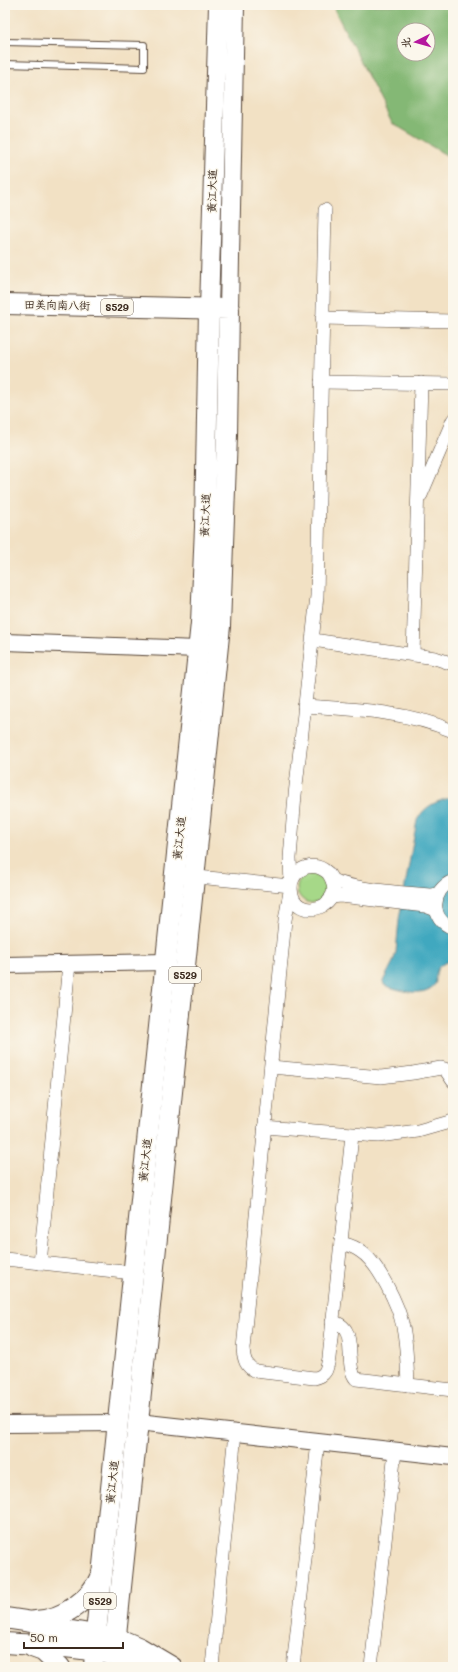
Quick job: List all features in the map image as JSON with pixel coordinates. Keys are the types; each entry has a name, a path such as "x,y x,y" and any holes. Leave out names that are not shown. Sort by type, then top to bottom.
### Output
{"main road":[{"name":"黄江大道","path":"104,1652 138,1422 220,626 225,490 219,315 218,5"},
{"name":"黄江大道","path":"104,1652 104,1568 198,649 219,315 235,5"},
{"name":"田美向南八街","path":"5,304 219,315"},
{"name":"田美向南八街","path":"5,318 219,315"},
{"path":"32,1622 53,1619 67,1612 92,1590 99,1580 104,1568"},
{"path":"5,1618 32,1622 66,1630 104,1652 142,1667"},
{"path":"5,1643 104,1652 140,1648 172,1667"},
{"path":"26,1645 43,1651 60,1667"}],"street":[{"path":"325,210 317,596 304,706 290,858 291,886 296,902 306,908 315,909 322,907 332,897 334,888 332,880 325,870 316,866 310,866 296,873 291,886 285,920 243,1349 244,1360 249,1368 255,1372 321,1377 325,1373 327,1368 352,1135"},
{"path":"322,318 453,321"},
{"path":"321,382 453,384"},
{"path":"413,655 421,383"},
{"path":"418,502 453,420"},
{"path":"313,640 435,658 453,664"},
{"path":"5,642 198,649"},
{"path":"304,706 370,711 410,717 453,731"},
{"path":"175,875 291,886"},
{"path":"332,880 436,910"},
{"path":"453,881 443,887 438,894 436,910 441,920 453,928"},
{"path":"332,897 438,894"},
{"path":"5,965 166,962"},
{"path":"40,1263 69,964"},
{"path":"270,1067 381,1076 441,1068 445,1069 453,1081"},
{"path":"264,1127 352,1135 397,1134 453,1121"},
{"path":"341,1243 351,1245 362,1251 378,1271 393,1297 403,1327 407,1358 408,1385"},
{"path":"5,1259 133,1273"},
{"path":"332,1322 340,1324 346,1331 349,1341 352,1371 356,1378 453,1390"},
{"path":"138,1422 453,1457"},
{"path":"5,1424 118,1423"},
{"path":"212,1667 235,1433"},
{"path":"293,1667 318,1442"},
{"path":"371,1667 395,1450"}],"lane":[{"path":"5,42 144,45 144,68 5,64"}],"green space":[{"path":"332,5 453,5 453,159 392,123"},
{"path":"312,873 323,877 327,888 323,899 312,903 301,899 297,888 301,877"}],"water":[{"path":"453,797 453,960 444,963 439,967 436,972 436,982 430,989 418,992 403,991 384,985 383,981 393,962 396,952 399,919 417,820 420,815 432,804"}]}
